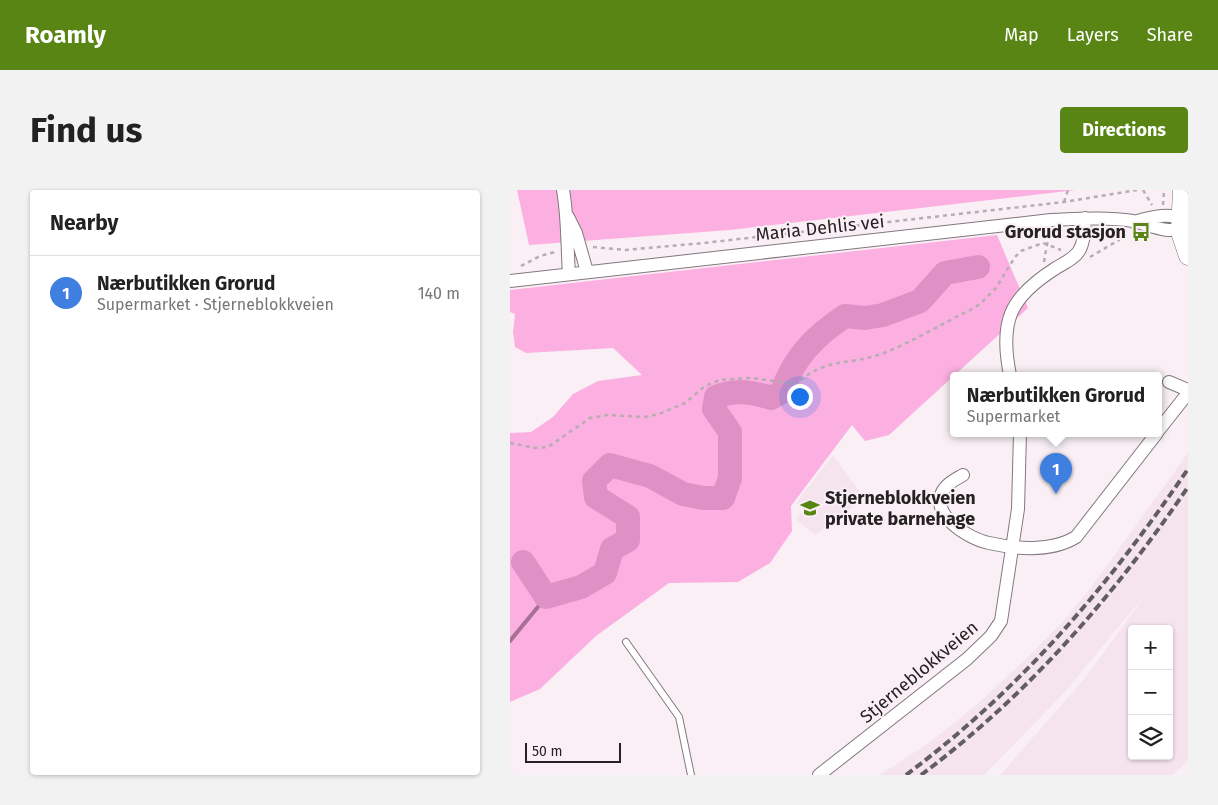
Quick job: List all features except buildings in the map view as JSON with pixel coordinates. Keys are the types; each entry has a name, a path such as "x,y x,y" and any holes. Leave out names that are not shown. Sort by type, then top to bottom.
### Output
{"main road":[{"path":"1182,190 1186,234"}],"street":[{"path":"564,190 568,217 566,234 569,274"},
{"path":"568,217 576,233 587,272"},
{"path":"1009,372 1006,356 1007,324 1014,304 1044,276 1072,258 1082,245 1084,218"},
{"name":"Maria Dehlis vei","path":"510,281 1051,220 1084,218 1134,222 1155,229 1186,234"},
{"path":"1162,427 1188,391 1169,382"},
{"name":"Stjerneblokkveien","path":"819,775 967,659 991,636 1001,621 1014,545 1018,508 1020,437"},
{"path":"963,475 948,484 943,491 940,502 943,512 954,526 971,536 989,543 1042,547 1057,546 1076,537 1154,437"}],"lane":[{"path":"626,642 679,717 690,775"}],"path":[{"path":"1064,202 1068,190"},
{"path":"595,247 633,250 1064,202 1137,190"},
{"path":"1143,190 1154,208"},
{"path":"1163,209 1164,190"},
{"path":"1044,276 1043,263 1051,220"},
{"path":"1072,258 1082,262 1119,240 1123,233"},
{"path":"510,443 535,448 548,447 590,418 608,415 644,416 659,414 685,403 712,382 720,380 761,379 796,384 810,372 886,352 980,304 996,288 1015,257 1021,251 1047,243"},
{"path":"518,267 540,256 556,252"}],"shaded area":[{"path":"517,190 1076,190 730,230 529,245"},
{"path":"997,235 1028,308 958,372 950,372 950,379 889,435 865,441 852,425 791,506 792,531 770,563 738,582 669,583 596,636 540,689 510,702 510,433 531,432 553,417 573,394 598,381 642,375 613,348 526,353 515,347 513,332 515,314 510,312 510,290"},
{"path":"1188,453 1188,761 1173,775 1000,775 1086,677 1149,590 1063,694 984,775 880,775 930,742 974,707 1024,661 1067,617 1098,578"},
{"path":"833,455 864,498 815,535 796,519 804,509 796,503"}],"waterway":[{"path":"523,562 546,597 581,587 605,573 612,549 628,540 628,517 596,497 594,481 610,465 650,476 683,494 703,498 723,498 730,478 730,432 714,409 716,397 723,394 743,392 771,398 782,392 792,368 815,339 845,316 865,318 883,315 920,301 945,273 978,267"},
{"path":"510,641 546,597"}],"railway":[{"path":"906,775 988,707 1060,634 1126,555 1188,469"},
{"path":"921,775 997,712 1033,678 1099,605 1130,567 1188,487"}],"place":[{"name":"Grorud stasjon","path":"1141,232"},
{"name":"Nærbutikken Grorud","path":"1056,494"},
{"name":"Stjerneblokkveien private barnehage","path":"810,508"}]}
